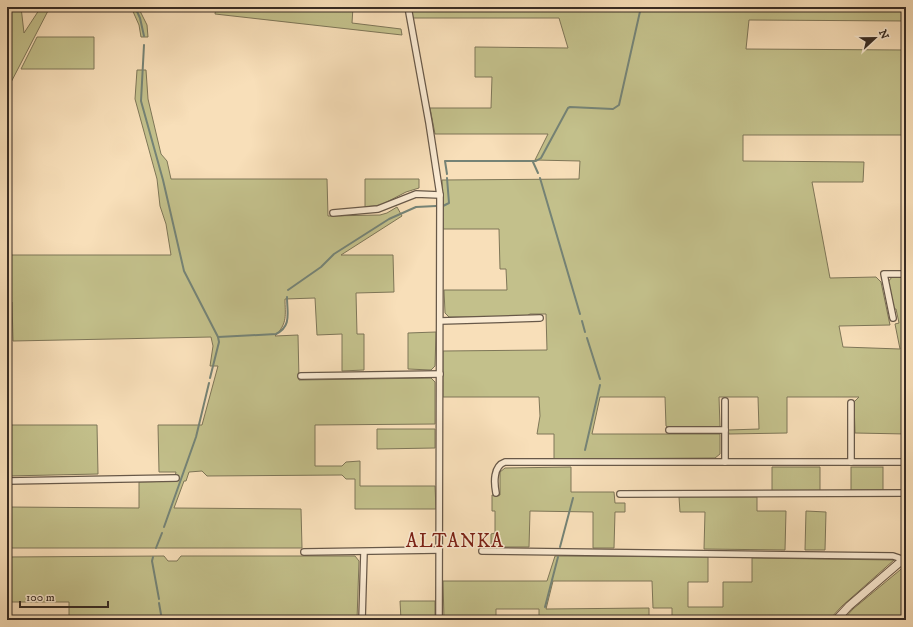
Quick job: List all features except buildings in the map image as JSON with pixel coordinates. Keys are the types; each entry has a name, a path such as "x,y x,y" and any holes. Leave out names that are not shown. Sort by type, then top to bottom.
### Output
{"street":[{"path":"408,7 440,195 439,620"},
{"path":"333,213 378,209 416,194 440,195"},
{"path":"893,318 884,274 906,274"},
{"path":"440,321 540,318"},
{"path":"301,376 440,374"},
{"path":"725,401 725,462"},
{"path":"851,403 851,462"},
{"path":"669,430 725,430"},
{"path":"496,493 495,475 497,468 502,462 906,462"},
{"path":"7,481 176,478"},
{"path":"620,494 906,493"},
{"path":"304,552 440,550"},
{"path":"482,551 893,556 904,559"},
{"path":"362,620 364,552"},
{"path":"836,620 904,559"}],"shaded area":[{"path":"7,7 21,7 24,33 41,7 50,7 7,90"},
{"path":"131,7 138,7 147,25 148,37 141,37 139,25"},
{"path":"216,7 353,7 352,23 401,29 402,35 215,14"},
{"path":"411,7 906,7 906,21 749,20 746,49 906,50 906,135 743,135 743,161 864,162 863,182 812,182 830,278 876,277 881,282 890,325 839,326 843,347 900,349 895,324 899,323 896,309 894,309 888,282 892,277 906,277 906,434 855,433 854,402 859,397 787,397 787,433 729,434 728,430 759,429 758,397 719,397 720,426 717,428 669,428 666,426 665,397 600,397 592,434 720,434 720,454 715,458 554,459 554,434 537,434 540,416 539,397 443,397 443,351 547,350 546,314 530,314 525,317 449,317 445,313 444,290 507,290 506,269 500,269 499,229 443,229 442,180 579,179 580,161 535,160 548,134 435,134 430,108 491,108 492,77 475,77 475,47 568,48 559,18 413,18"},
{"path":"37,37 94,37 94,69 21,69"},
{"path":"137,70 146,70 148,99 161,154 167,161 171,179 327,179 328,216 380,215 397,207 402,216 341,255 393,255 394,292 356,293 357,334 364,334 364,370 342,371 342,334 317,335 315,298 285,299 284,323 275,336 298,335 299,380 431,378 435,382 435,424 315,425 315,466 342,466 346,462 360,461 360,486 435,486 436,509 355,509 355,479 346,479 342,475 207,476 202,471 189,472 174,508 301,509 302,548 7,548 7,507 139,508 139,482 174,481 176,472 159,472 158,425 202,425 218,366 210,366 213,346 211,337 13,341 12,302 7,301 7,255 171,255 166,224 160,206 157,179 135,99"},
{"path":"365,179 419,179 419,188 406,192 381,205 365,207"},
{"path":"436,332 435,366 431,370 408,369 408,333"},
{"path":"7,425 97,425 98,474 7,476"},
{"path":"377,429 435,429 435,448 377,449"},
{"path":"571,467 571,492 614,492 615,503 625,503 625,512 615,512 614,548 593,548 593,512 530,511 529,547 498,547 491,544 491,534 495,533 495,511 492,511 492,495 500,495 500,472 505,468"},
{"path":"772,467 820,467 820,491 772,492"},
{"path":"851,467 883,467 883,491 851,491"},
{"path":"679,497 757,497 757,511 786,511 785,550 704,549 705,512 680,512"},
{"path":"806,511 826,512 825,550 805,550"},
{"path":"164,556 168,561 177,561 181,556 355,556 359,561 357,620 69,620 69,602 7,602 7,557"},
{"path":"555,556 708,557 708,582 688,582 688,607 723,607 723,582 752,582 752,558 894,560 842,606 829,620 672,620 672,608 653,608 652,581 553,581 546,609 649,608 649,620 539,620 539,609 496,609 496,620 444,620 443,581 547,581"},
{"path":"906,565 906,620 843,620 853,609"},
{"path":"400,601 435,601 435,620 401,620"}],"waterway":[{"path":"135,7 140,18 144,36"},
{"path":"447,174 445,161 536,161 541,158 568,108 613,109 619,105 641,7"},
{"path":"144,45 141,101 163,180 184,271 218,337 276,334 281,331 287,323 287,297"},
{"path":"533,162 538,173"},
{"path":"443,206 449,203 447,178"},
{"path":"540,178 580,314"},
{"path":"288,290 321,267 334,254 389,219 416,207 436,206"},
{"path":"582,321 585,332"},
{"path":"210,378 219,342 218,337"},
{"path":"587,338 600,379"},
{"path":"164,527 196,437 209,383"},
{"path":"585,450 600,385"},
{"path":"560,547 573,498"},
{"path":"156,548 162,533"},
{"path":"153,557 152,561 159,599"},
{"path":"545,607 558,557"},
{"path":"159,603 162,620"}],"district":[{"name":"ALTANKA","path":"455,541"}]}
